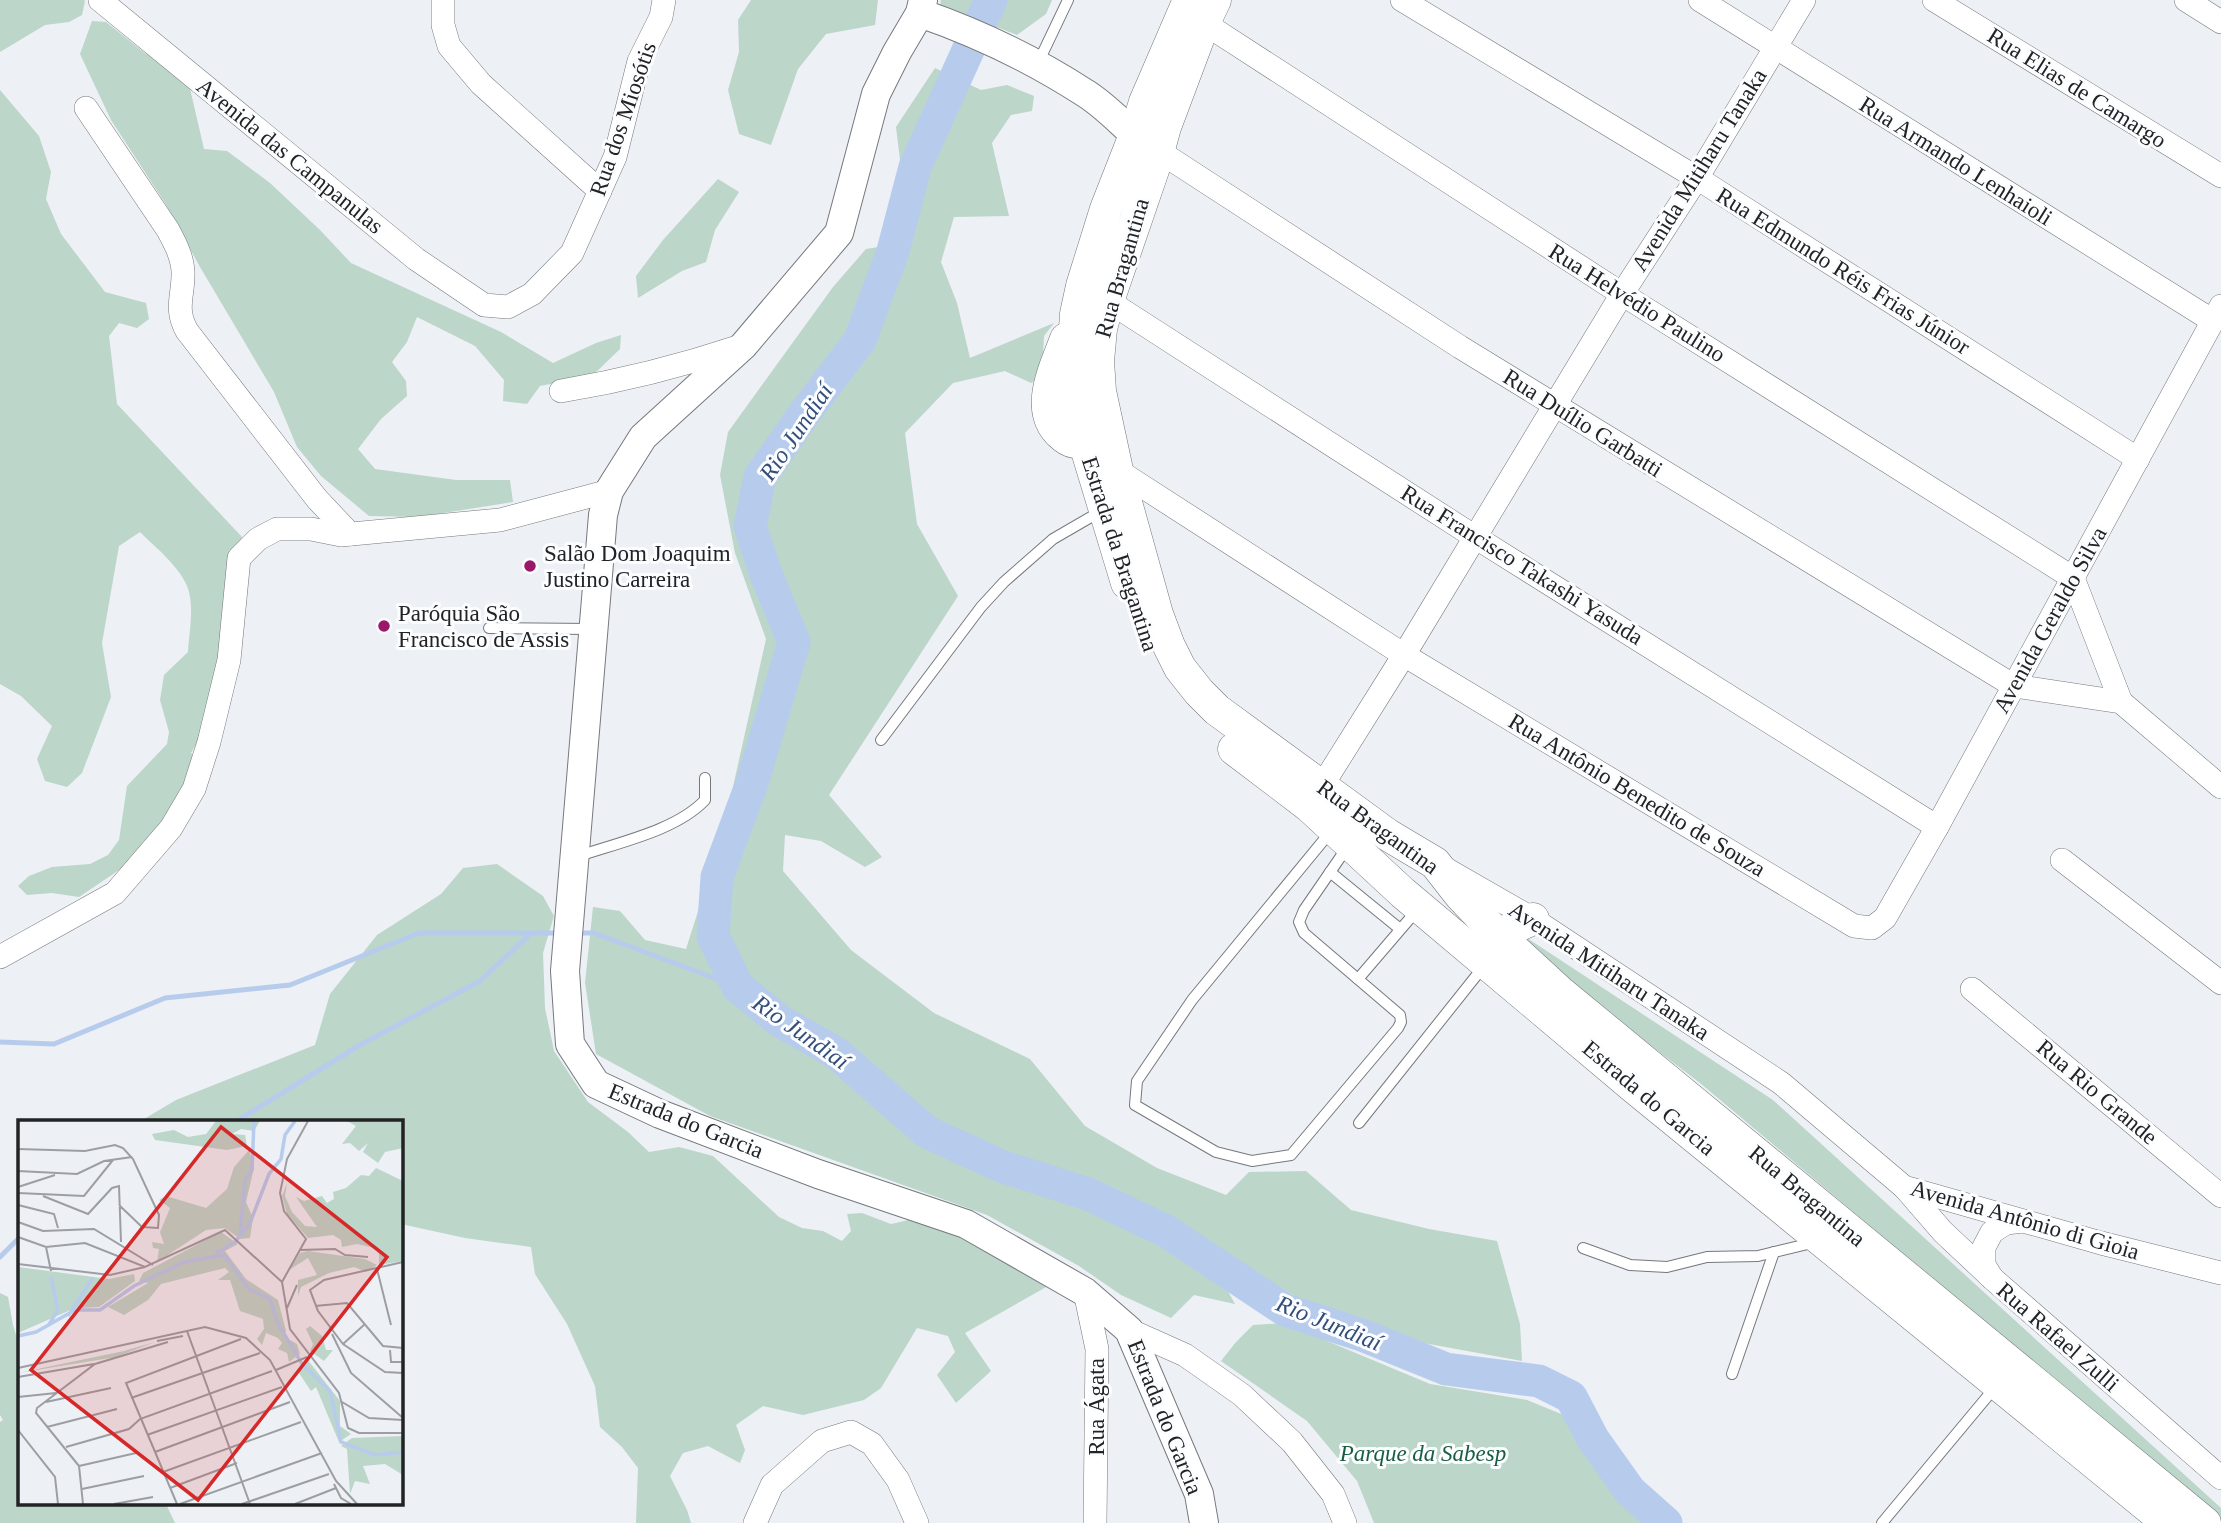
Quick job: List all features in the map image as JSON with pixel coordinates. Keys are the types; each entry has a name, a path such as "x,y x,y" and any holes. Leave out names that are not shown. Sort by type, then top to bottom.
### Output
{"main road":[{"name":"Rua Bragantina","path":"1144,126 1203,8"},
{"name":"Rua Bragantina","path":"1117,515 1118,470 1096,435 1101,329 1154,167 1144,126 1203,8"},
{"name":"Estrada da Bragantina","path":"1144,126 1106,209 1082,286 1076,314 1073,384 1075,411 1096,435 1117,515 1140,623 1151,655 1183,704 1203,724 1315,796 1341,836 1408,910"},
{"name":"Rua Bragantina","path":"1315,796 1435,863 1460,895 1493,950 1560,992 2205,1523"},
{"path":"1408,910 1460,895"},
{"name":"Estrada do Garcia","path":"1408,910 1493,950 1822,1241 2168,1523"},
{"path":"1493,950 1511,928 1534,919"}],"street":[{"path":"443,0 443,25 449,46 481,85 600,191"},
{"name":"Rua Edmundo Réis Frias Júnior","path":"1402,0 1697,178 2138,458"},
{"name":"Rua Armando Lenhaioli","path":"1700,0 2217,313"},
{"name":"Avenida Mitiharu Tanaka","path":"1315,796 1404,656 1622,294 1697,178 1804,0"},
{"name":"Rua Elias de Camargo","path":"1934,0 2221,176"},
{"path":"2186,0 2221,22"},
{"name":"Avenida das Campanulas","path":"110,3 416,259 484,305"},
{"name":"Rua dos Miosótis","path":"484,305 508,307 532,294 572,253 615,157 639,61 665,6"},
{"path":"0,957 115,893 171,828 194,789 229,660 239,558 258,538 277,529 311,529 341,535 500,520 609,491 643,437 743,346 839,233 876,94 922,7 952,24 1010,50 1144,126"},
{"name":"Rua Helvédio Paulino","path":"1203,8 1622,294 2073,578"},
{"path":"86,108 169,230 177,247 183,272 179,312 187,331 317,499 350,534"},
{"name":"Rua Duílio Garbatti","path":"1144,126 1460,347 2014,686"},
{"name":"Rua Francisco Takashi Yasuda","path":"1108,301 1475,537 1937,827"},
{"name":"Avenida Geraldo Silva","path":"1871,928 1885,918 1937,827 2217,313"},
{"path":"561,391 602,384 743,346"},
{"name":"Rua Antônio Benedito de Souza","path":"1118,470 1404,656 1854,926 1871,928"},
{"name":"Estrada do Garcia","path":"609,491 603,515 565,971 570,1044 596,1084 660,1114 806,1169 966,1224 1085,1293 1129,1330 1199,1494 1204,1523"},
{"path":"2073,578 2121,702 2221,787"},
{"path":"2014,686 2121,702"},
{"path":"2062,860 2221,983"},
{"name":"Avenida Mitiharu Tanaka","path":"1435,863 1534,919 1781,1083"},
{"name":"Rua Rio Grande","path":"1972,989 2221,1196"},
{"name":"Avenida Antônio di Gioia","path":"1781,1083 1904,1187 2101,1243 2221,1273"},
{"name":"Rua Rafael Zulli","path":"1904,1187 1943,1232 1993,1279 2221,1478"},
{"path":"1993,1279 1984,1265 1984,1247 1992,1232 2006,1223 2024,1221"},
{"name":"Rua Ágata","path":"1085,1293 1097,1349 1095,1523"},
{"path":"1129,1330 1185,1354 1242,1395 1292,1442 1333,1494 1345,1523"},
{"path":"755,1523 772,1485 822,1441 851,1432 872,1444 898,1480 916,1523"}],"lane":[{"path":"1037,65 1068,0"},
{"path":"881,740 981,607 1004,582 1053,539 1117,515"},
{"path":"489,628 594,629"},
{"path":"574,858 676,823 705,800 705,778"},
{"path":"1341,836 1330,872 1299,922 1304,933 1400,1015 1401,1022 1291,1155 1252,1161 1216,1152 1135,1105 1137,1081 1192,1000 1341,836"},
{"path":"1330,872 1408,910 1358,979"},
{"path":"1359,1123 1493,950"},
{"path":"1583,1248 1630,1265 1667,1267 1707,1257 1758,1256 1822,1241"},
{"path":"1732,1374 1774,1252"},
{"path":"1882,1523 1998,1384"}],"green space":[{"path":"0,0 85,1 82,15 69,22 45,25 0,52"},
{"path":"751,0 878,0 875,25 826,34 798,69 771,145 739,134 728,90 739,52 738,20"},
{"path":"941,0 1052,0 1046,14 1017,35 940,5"},
{"path":"92,21 106,22 146,54 182,54 204,149 227,151 270,183 351,263 501,332 553,363 596,343 621,335 620,349 592,376 540,386 527,404 503,401 504,380 475,346 417,317 407,342 392,362 406,381 407,396 381,419 358,449 375,469 456,480 510,480 513,502 418,517 369,516 321,476 297,447 274,392 165,203 111,120 80,54"},
{"path":"935,68 981,90 1007,85 1034,96 1032,111 1011,115 992,143 1009,216 954,217 941,262 957,303 970,358 1054,323 1044,336 1042,377 1031,383 1005,371 953,383 905,433 917,524 958,596 829,795 882,857 865,867 821,841 785,835 783,871 851,950 934,1013 1030,1059 1085,1126 1157,1168 1226,1195 1249,1172 1306,1171 1351,1210 1429,1229 1497,1241 1520,1324 1522,1361 1418,1342 1302,1301 1233,1258 1201,1242 1235,1304 1194,1295 1171,1318 1121,1295 1079,1266 987,1215 710,1116 596,1054 585,983 593,907 620,911 645,940 686,949 722,836 766,639 735,553 720,475 728,432 833,287 866,249 910,242 896,127"},
{"path":"0,90 39,136 51,172 46,199 61,234 105,292 146,303 149,319 137,328 119,323 109,336 117,404 242,537 234,565 217,685 200,738 191,753 198,760 164,825 122,868 79,897 52,893 27,895 18,886 29,876 52,867 90,864 108,855 119,840 127,786 167,744 169,732 160,700 164,675 188,652 191,602 187,586 178,571 140,532 119,546 102,643 111,697 82,773 67,787 45,781 37,759 52,726 21,696 0,684"},
{"path":"718,179 739,192 715,230 706,262 682,271 638,298 636,276 663,240"},
{"path":"497,864 543,896 554,916 543,953 545,1008 554,1051 588,1102 628,1132 649,1152 679,1147 713,1156 779,1217 802,1228 823,1231 842,1241 851,1231 847,1214 862,1213 891,1224 913,1219 952,1233 1048,1286 965,1333 991,1371 956,1403 937,1375 955,1352 948,1336 917,1328 881,1388 864,1400 803,1415 763,1406 736,1425 745,1450 740,1463 708,1446 683,1453 670,1476 691,1523 636,1523 638,1468 622,1447 600,1427 595,1386 567,1324 535,1274 531,1247 465,1238 402,1224 402,1120 142,1120 176,1100 315,1045 330,994 377,935 441,894 463,868"},
{"path":"1524,936 1773,1100 2221,1508 2221,1521 1700,1083 1516,943"},
{"path":"0,1293 8,1297 18,1342 18,1506 167,1506 175,1523 0,1523 0,1422 3,1420 0,1415"},
{"name":"Parque da Sabesp","path":"1284,1323 1430,1384 1527,1400 1566,1416 1633,1515 1643,1523 1374,1523 1357,1481 1307,1421 1221,1361 1253,1325"}],"waterway":[{"name":"Rio Jundiaí","path":"991,0 915,167 893,251 860,340 760,477 750,526 794,642 752,783 717,877 713,936 738,987 780,1021 836,1053 927,1132 1001,1166 1088,1194 1166,1231 1285,1310 1362,1335 1446,1369 1539,1381 1571,1397 1593,1439 1630,1491 1666,1523"},
{"path":"0,1042 54,1044 165,998 290,985 419,933 561,933"},
{"path":"578,933 594,933 738,987"},
{"path":"238,1120 360,1045 480,981 529,935"},
{"path":"0,1257 18,1239"}],"place":[{"name":"Salão Dom Joaquim Justino Carreira","path":"530,566"},
{"name":"Paróquia São Francisco de Assis","path":"384,626"}]}
